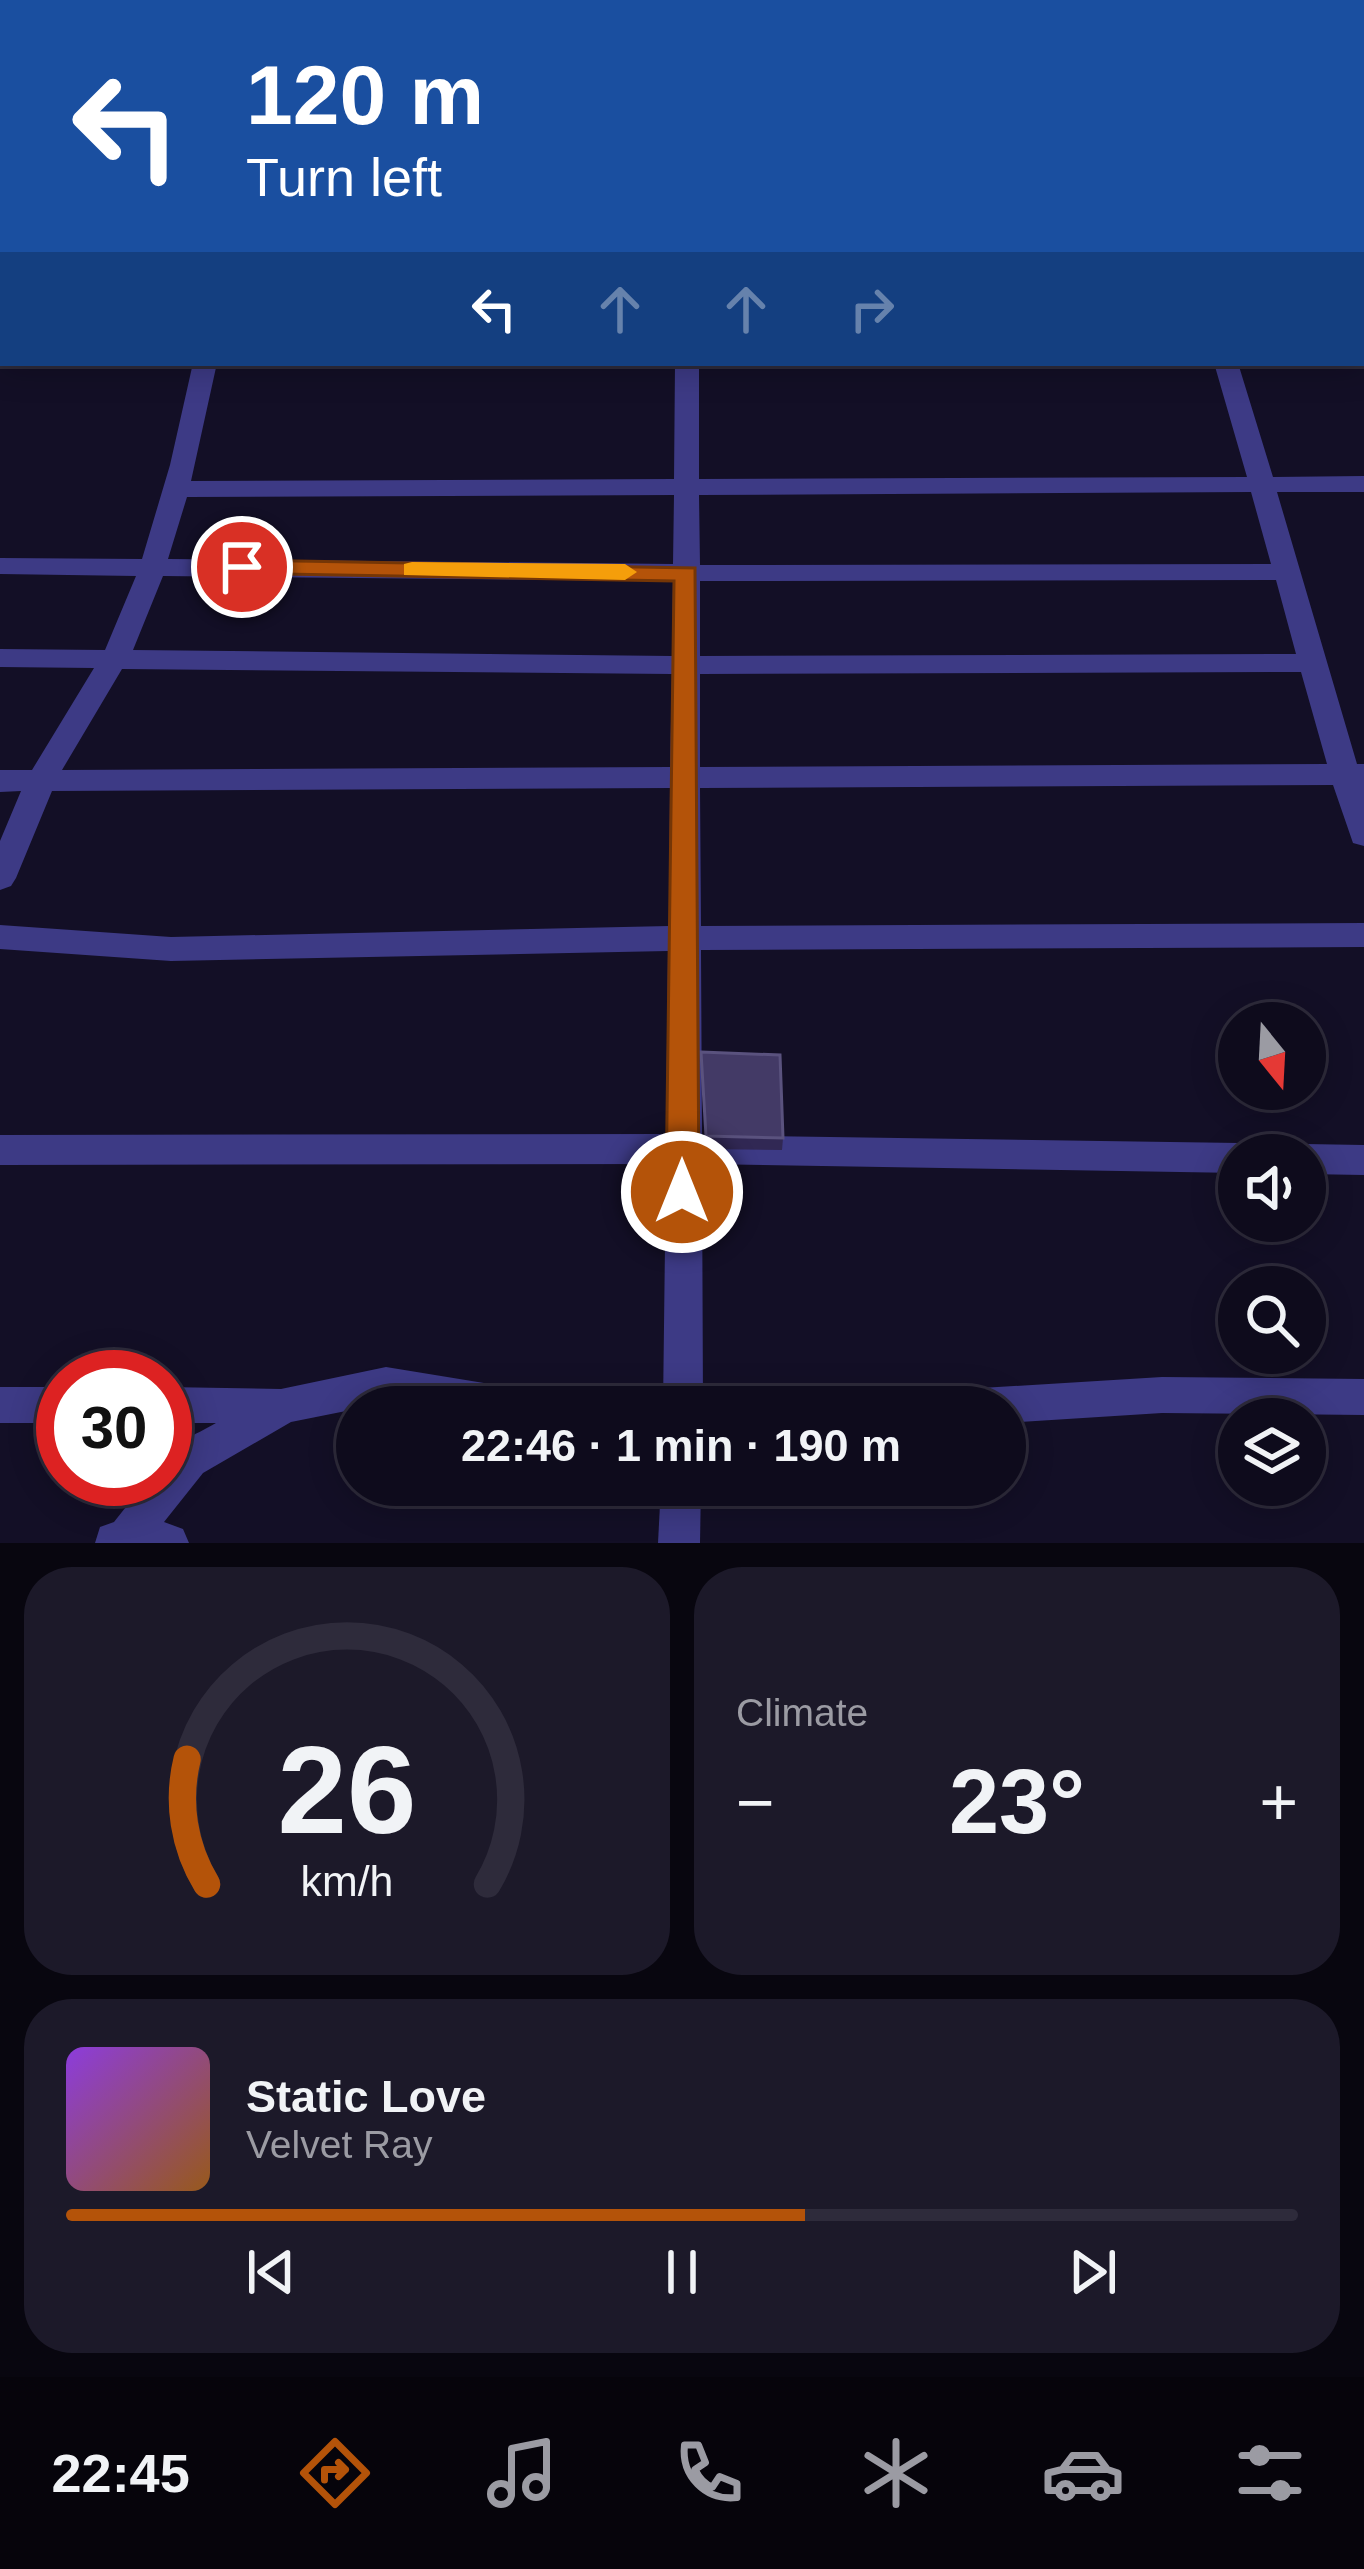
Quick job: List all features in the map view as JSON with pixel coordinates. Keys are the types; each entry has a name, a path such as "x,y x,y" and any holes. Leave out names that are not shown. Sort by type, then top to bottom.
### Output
{"street":[{"path":"0,878 41,781 116,657 153,566 204,366"},
{"path":"683,1386 686,366"},
{"path":"1227,366 1264,483 1310,663 1354,774 1364,835"},
{"path":"176,489 1364,484"},
{"path":"0,566 686,573 1286,572"},
{"path":"0,658 686,665 1310,663"},
{"path":"0,781 1354,774"},
{"path":"0,937 171,949 686,938 1364,935"},
{"path":"0,1150 682,1149 1218,1158"},
{"path":"1326,1159 1364,1160"},
{"path":"192,1406 283,1406 336,1395"},
{"path":"1026,1403 1162,1395 1364,1397"},
{"path":"0,1405 36,1406"},
{"path":"135,1541 189,1460 283,1406"},
{"path":"680,1543 681,1506"}],"building":[{"path":"701,1052 780,1055 783,1138 706,1136"}],"slow traffic":[{"path":"412,570 625,572"}],"route":[{"path":"242,567 686,573 682,1192"}]}
